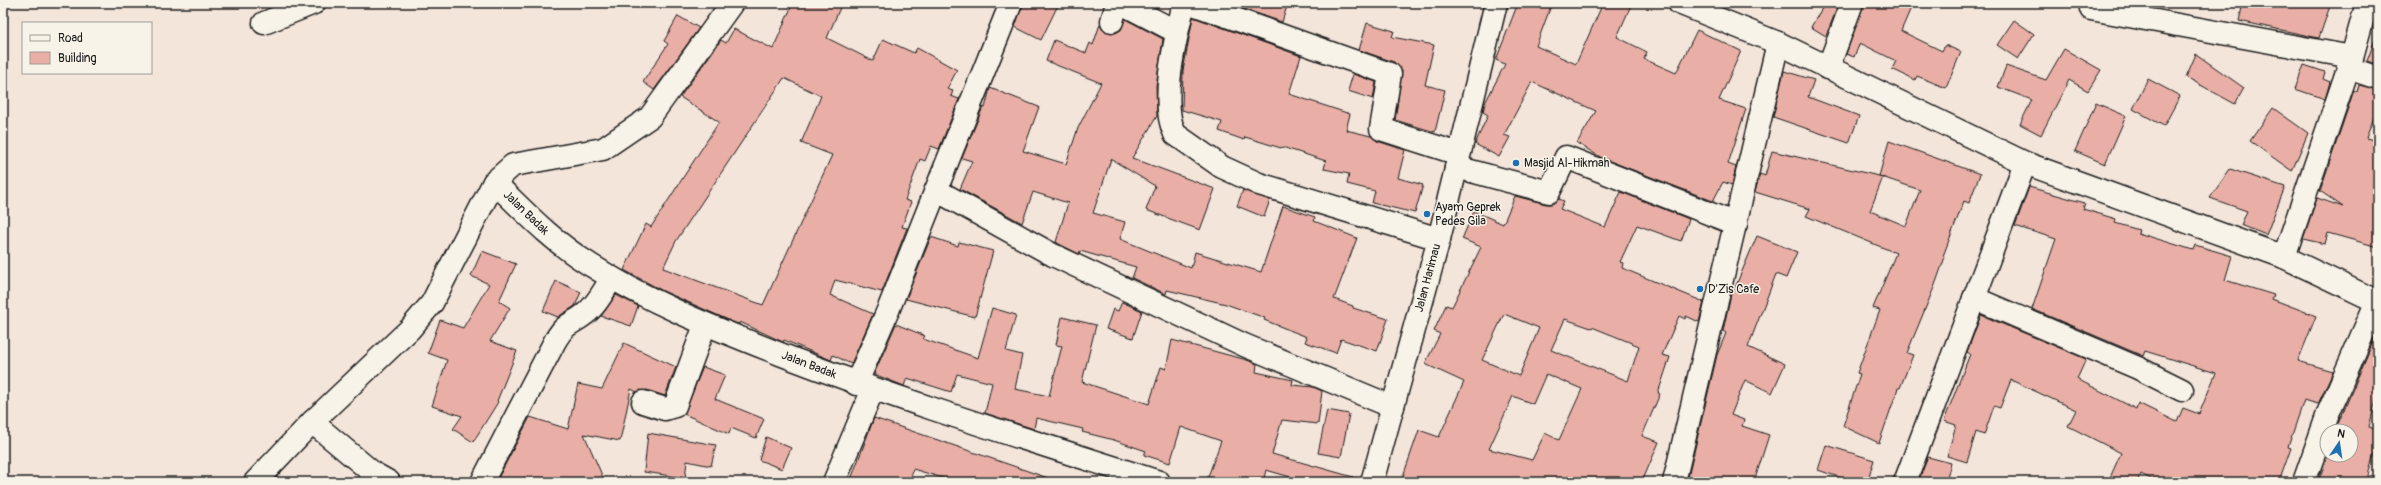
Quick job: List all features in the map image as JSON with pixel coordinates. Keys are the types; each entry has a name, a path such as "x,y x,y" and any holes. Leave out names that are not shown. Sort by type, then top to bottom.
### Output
{"street":[{"path":"264,24 314,3"},
{"path":"255,482 312,422 410,328 432,303 494,182 513,165 603,149 650,117 732,3"},
{"path":"834,482 889,308 1011,3"},
{"path":"1184,3 1177,32 1167,104 1173,130 1189,146 1222,167 1259,184 1439,239"},
{"path":"1190,3 1390,74 1381,129 1458,161 1549,192 1566,157 1736,224"},
{"name":"Jalan Harimau","path":"1372,482 1439,239 1496,3"},
{"path":"1679,3 1778,43 2025,163 2284,257 2378,302 2328,411 2304,482"},
{"path":"1828,68 1852,3"},
{"path":"2284,257 2350,63 2367,3"},
{"path":"1117,9 1177,32"},
{"path":"2091,9 2350,63 2378,78"},
{"path":"1674,482 1778,43"},
{"path":"1905,482 2025,163"},
{"name":"Jalan Badak","path":"494,182 552,238 588,264 612,278 705,325 865,386 1159,482"},
{"path":"936,190 1053,255 1244,345 1393,407"},
{"path":"482,482 563,327 586,313 597,301 612,278"},
{"path":"1974,298 2138,368 2182,390"},
{"path":"643,402 665,409 675,406 705,325"},
{"path":"312,422 373,473 389,482"}],"building":[{"path":"793,3 842,3 827,38 873,61 883,39 914,53 917,48 957,70 947,89 953,91 951,96 959,99 939,149 931,146 925,161 920,159 905,200 911,202 902,227 907,228 882,292 835,280 830,295 873,314 851,364 833,355 831,360 784,340 783,342 740,322 739,324 735,323 663,291 624,270 646,224 651,227 719,122 680,97 721,40 726,43 734,29 773,49","holes":["784,78 821,96 801,143 832,155 763,305 663,268 676,241"]},
{"path":"1023,3 1059,3 1041,40 1015,27"},
{"path":"1227,3 1288,3 1282,22"},
{"path":"1518,3 1552,3 1536,46 1576,64 1603,3 1632,3 1617,37 1647,52 1644,59 1676,73 1697,30 1741,51 1719,100 1746,109 1728,164 1736,167 1732,185 1723,182 1713,201 1602,158 1577,143 1596,111 1532,82 1504,135 1510,137 1499,157 1475,144 1488,115 1483,112 1485,103 1505,64 1496,60"},
{"path":"1825,3 1837,8 1826,36 1811,27"},
{"path":"1864,3 1913,3 1901,31 1942,51 1945,45 1961,52 1946,88 1917,76 1915,80 1892,69 1896,61 1860,43 1854,57 1846,54"},
{"path":"2243,3 2331,3 2319,38 2239,21"},
{"path":"678,16 699,28 654,90 643,82 668,44 664,41"},
{"path":"1193,17 1301,56 1289,94 1350,114 1346,130 1371,136 1377,141 1405,150 1398,178 1423,185 1415,213 1372,203 1375,191 1347,184 1349,174 1324,169 1326,161 1245,137 1244,140 1219,131 1222,122 1182,110 1183,71"},
{"path":"1125,19 1163,39 1156,86 1157,116 1132,158 1215,189 1200,230 1146,210 1155,186 1111,159 1093,213 1125,222 1120,239 1191,268 1195,252 1261,272 1283,206 1315,217 1314,221 1357,238 1334,299 1353,306 1353,308 1388,319 1377,351 1341,339 1336,353 1305,342 1307,337 1264,320 1265,318 1226,304 1167,290 1166,294 1132,278 1136,267 1080,251 1079,254 1056,242 1068,203 1033,192 1022,223 960,189 972,161 962,158 983,107 985,108 990,88 1039,107 1023,151 1066,164 1078,128 1101,83 1046,61 1054,40 1086,53 1090,43 1093,45 1100,24 1103,30 1115,33 1121,30"},
{"path":"2014,20 2034,34 2018,59 1997,45"},
{"path":"1367,23 1394,31 1392,37 1434,45 1425,85 1445,90 1435,132 1395,120 1402,71 1394,62 1359,50"},
{"path":"2375,39 2378,40 2378,65 2367,61"},
{"path":"2064,49 2101,70 2088,91 2069,80 2041,135 2020,124 2032,100 1998,87 2006,66 2046,80"},
{"path":"2196,54 2244,88 2235,104 2186,77"},
{"path":"2304,65 2325,72 2323,79 2330,82 2325,99 2295,89"},
{"path":"1784,71 1814,80 1808,97 1859,116 1849,143 1773,117"},
{"path":"1353,74 1376,82 1373,99 1348,91"},
{"path":"2148,79 2180,96 2164,126 2133,109"},
{"path":"2359,85 2378,90 2378,116 2375,115 2366,138 2378,141 2378,247 2328,233 2325,244 2303,239 2317,198 2343,207 2320,191 2354,90 2357,92"},
{"path":"2096,103 2126,116 2105,164 2075,151"},
{"path":"2273,108 2308,133 2292,171 2250,141"},
{"path":"1889,141 1980,174 1969,203 1964,201 1943,256 1945,257 1935,285 1907,353 1913,355 1900,388 1898,388 1879,443 1843,426 1860,374 1857,373 1880,310 1873,308 1896,253 1806,216 1810,209 1755,192 1760,174 1765,176 1772,151 1879,176","holes":["1883,177 1920,190 1906,226 1870,211"]},
{"path":"2230,169 2285,187 2266,235 2241,225 2247,211 2210,198"},
{"path":"2029,187 2085,203 2083,209 2116,219 2115,223 2139,230 2138,233 2193,250 2195,245 2232,256 2225,280 2274,295 2272,299 2316,316 2298,361 2333,371 2318,404 2304,400 2288,447 2291,448 2279,482 2157,482 2141,474 2138,482 2108,482 2121,453 2068,426 2076,410 2011,380 2000,408 1994,406 1984,435 1976,432 1967,462 1947,456 1956,425 1944,421 1970,354 1967,352 1981,315 2086,359 2077,379 2136,409 2138,403 2177,422 2183,408 2199,414 2216,373 2145,351 2143,356 2032,309 2056,239 2015,226"},
{"path":"1243,190 1270,200 1264,217 1237,206"},
{"path":"1621,192 1689,219 1681,241 1637,225 1620,262 1623,263 1622,268 1704,302 1699,322 1686,316 1685,319 1679,316 1662,355 1670,357 1658,393 1660,394 1642,436 1659,442 1642,482 1401,482 1419,430 1439,437 1464,382 1425,364 1440,334 1434,331 1446,305 1452,307 1481,247 1462,239 1474,211 1503,224 1515,196 1546,204 1552,204 1559,199 1564,201 1560,209 1605,227","holes":["1504,314 1539,328 1519,376 1482,360","1565,319 1591,328 1592,327 1639,346 1628,381 1551,350","1546,374 1582,389 1559,440 1545,433 1532,460 1489,449 1513,396 1533,404"]},
{"path":"1757,236 1797,252 1786,278 1776,274 1748,347 1785,364 1772,393 1745,380 1731,415 1744,420 1742,426 1769,435 1754,482 1687,482 1717,355 1726,333 1723,331 1732,289 1734,290"},
{"path":"931,237 958,246 959,242 993,251 975,317 906,299"},
{"path":"482,251 516,264 499,301 510,308 490,341 517,351 497,401 498,402 473,442 453,429 462,416 432,406 447,360 428,353 440,320 463,328 489,284 471,276"},
{"path":"556,281 581,292 575,306 558,317 543,311"},
{"path":"616,295 638,306 631,326 601,316"},
{"path":"1122,302 1142,311 1133,338 1106,329 1113,309 1118,311"},
{"path":"992,308 1016,315 1006,351 1022,355 1015,389 1049,396 1062,346 1056,345 1062,317 1096,325 1082,382 1149,404 1161,367 1166,369 1172,340 1247,360 1257,364 1256,372 1293,380 1292,385 1313,387 1322,391 1318,424 1282,420 1272,454 1353,477 1353,482 1308,482 1266,470 1263,482 1206,482 1221,441 1181,427 1170,463 1144,455 1146,451 1114,440 1082,432 1083,429 1036,418 1034,429 985,413 992,383 957,374 951,392 907,378 904,386 874,374 896,324 925,336 923,339 978,358"},
{"path":"2378,330 2378,392 2369,427 2378,430 2378,441 2366,482 2318,482 2325,463 2359,463 2359,423 2338,423"},
{"path":"624,343 676,367 665,396 647,390 637,392 631,389 620,441 584,434 605,482 496,482 530,417 568,429 578,384 602,389"},
{"path":"703,367 725,375 715,399 764,419 756,438 731,428 729,434 684,414"},
{"path":"1327,410 1349,414 1341,457 1318,453"},
{"path":"874,418 1048,478 1048,482 956,482 913,469 910,482 850,482"},
{"path":"648,433 716,445 711,466 687,461 685,478 644,472"},
{"path":"766,437 791,448 782,469 759,460"},
{"path":"1826,445 1874,460 1867,482 1853,482 1818,470"},
{"path":"1928,457 1951,463 1946,482 1918,482"}],"place":[{"name":"Masjid Al-Hikmah","path":"1516,163"},
{"name":"Ayam Geprek Pedes Gila","path":"1427,214"},
{"name":"D'Zis Cafe","path":"1700,289"}]}
